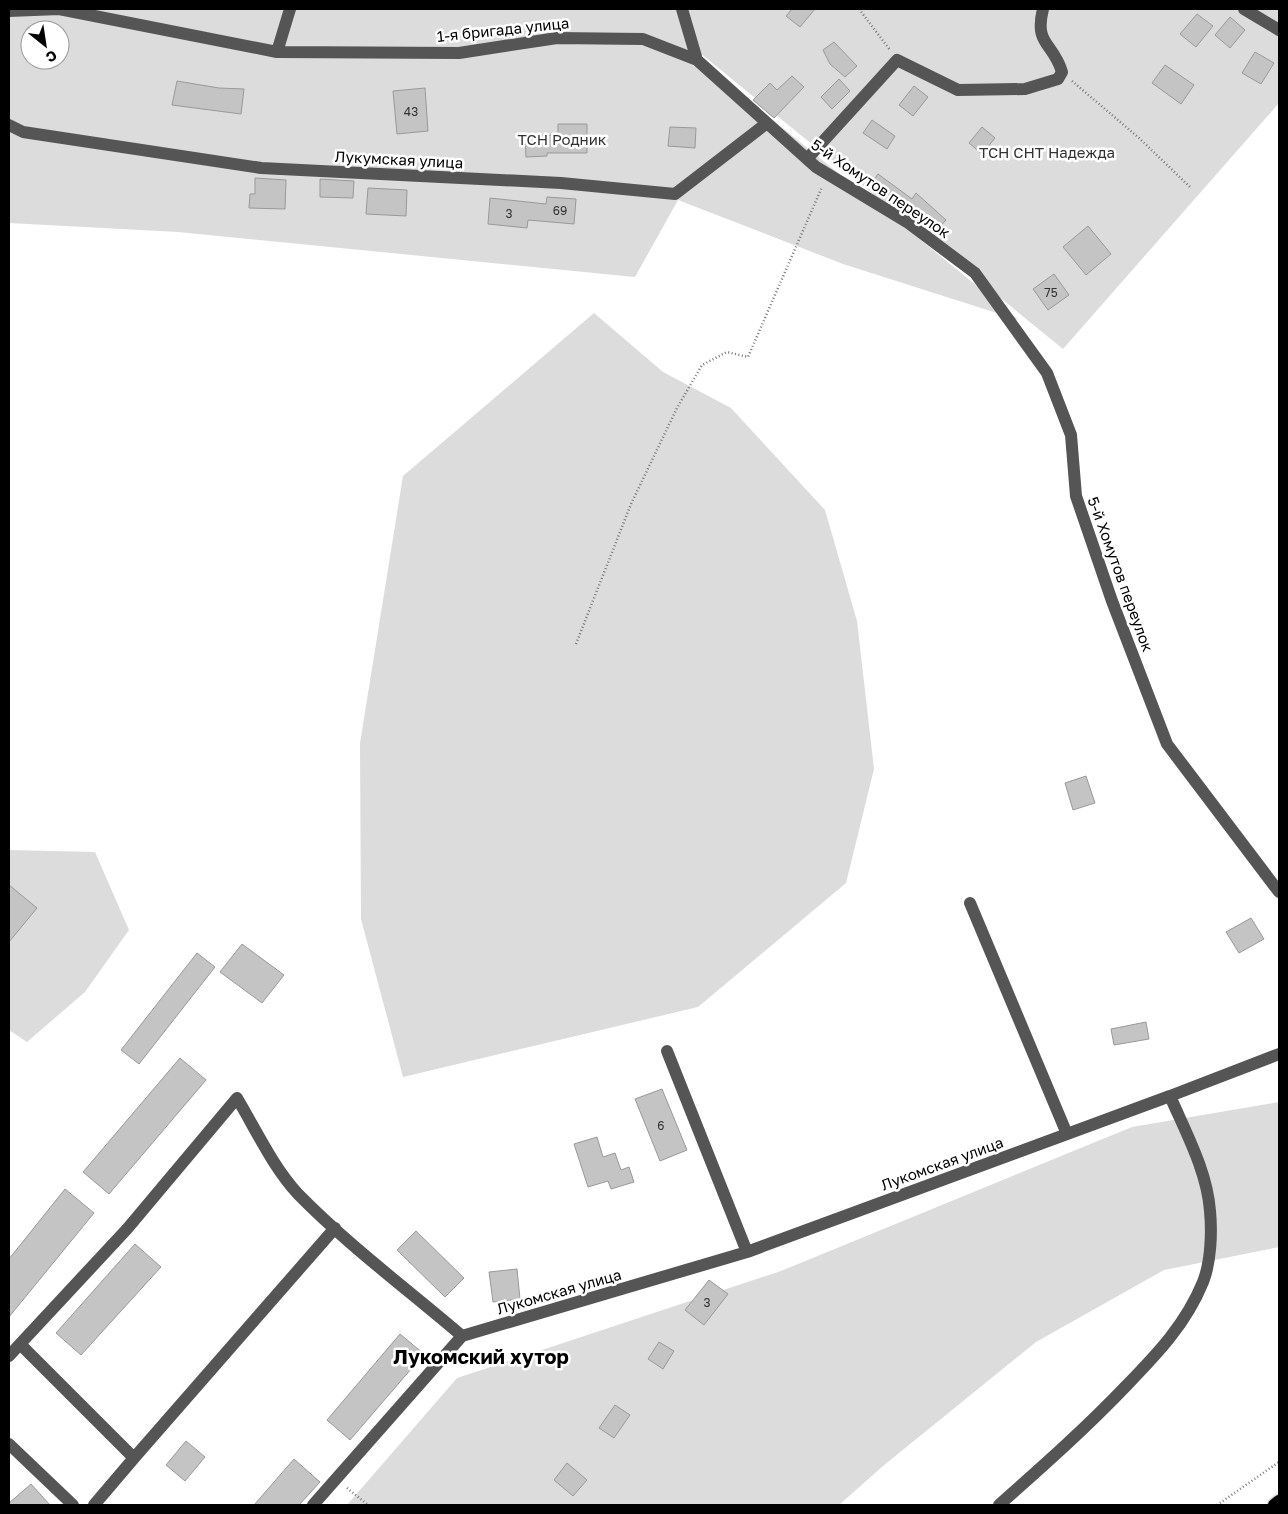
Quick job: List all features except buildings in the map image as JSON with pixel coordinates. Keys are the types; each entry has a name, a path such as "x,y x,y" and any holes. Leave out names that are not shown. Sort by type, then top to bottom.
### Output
{"main road":[{"path":"1274,1505 1279,1501"}],"street":[{"name":"1-я бригада улица","path":"9,11 59,9 278,52 459,52 556,38 643,39 697,60"},
{"path":"278,52 290,9"},
{"path":"682,9 697,60"},
{"path":"807,159 897,60 958,90 1025,89 1058,79 1062,72 1058,59 1045,44 1039,26 1043,9"},
{"path":"1244,9 1279,30"},
{"name":"5-й Хомутов переулок","path":"697,60 807,159 827,174 907,222 975,274 1047,374 1071,435 1076,496 1112,601 1167,744 1279,892"},
{"name":"Лукумская улица","path":"9,125 23,132 261,168 561,183 675,194 767,123"},
{"path":"970,903 1068,1134"},
{"path":"667,1051 747,1252"},
{"path":"999,1505 1090,1423 1169,1341 1191,1307 1204,1280 1209,1253 1209,1204 1199,1166 1170,1096 1279,1054"},
{"name":"Лукомская улица","path":"462,1336 747,1252 1170,1096"},
{"path":"9,1356 127,1229 237,1098 279,1169 298,1193 335,1228 462,1336 314,1505"},
{"path":"94,1505 335,1228"},
{"path":"20,1344 134,1458"},
{"path":"9,1444 73,1505"}],"path":[{"path":"859,9 897,60"},
{"path":"1062,72 1139,138 1190,187"},
{"path":"576,644 632,504 677,408 702,364 727,352 748,357 827,174"},
{"path":"1217,1505 1279,1462"},
{"path":"336,1479 368,1505"}],"green space":[{"name":"ТСН Родник","path":"9,9 677,9 688,47 773,120 1019,320 843,264 678,200 635,277 178,232 9,223"},
{"name":"ТСН СНТ Надежда","path":"687,9 1279,9 1279,103 1063,349 700,53"},
{"path":"594,313 663,372 731,408 825,510 857,621 874,769 846,883 698,1007 403,1077 361,919 360,743 403,476"},
{"path":"9,850 95,852 129,930 85,992 27,1042 9,1030"},
{"path":"1279,1102 1279,1247 1164,1270 1036,1342 883,1466 839,1505 347,1505 457,1378 781,1271 1132,1127"}],"district":[{"name":"Лукомский хутор","path":"481,1356"}]}
